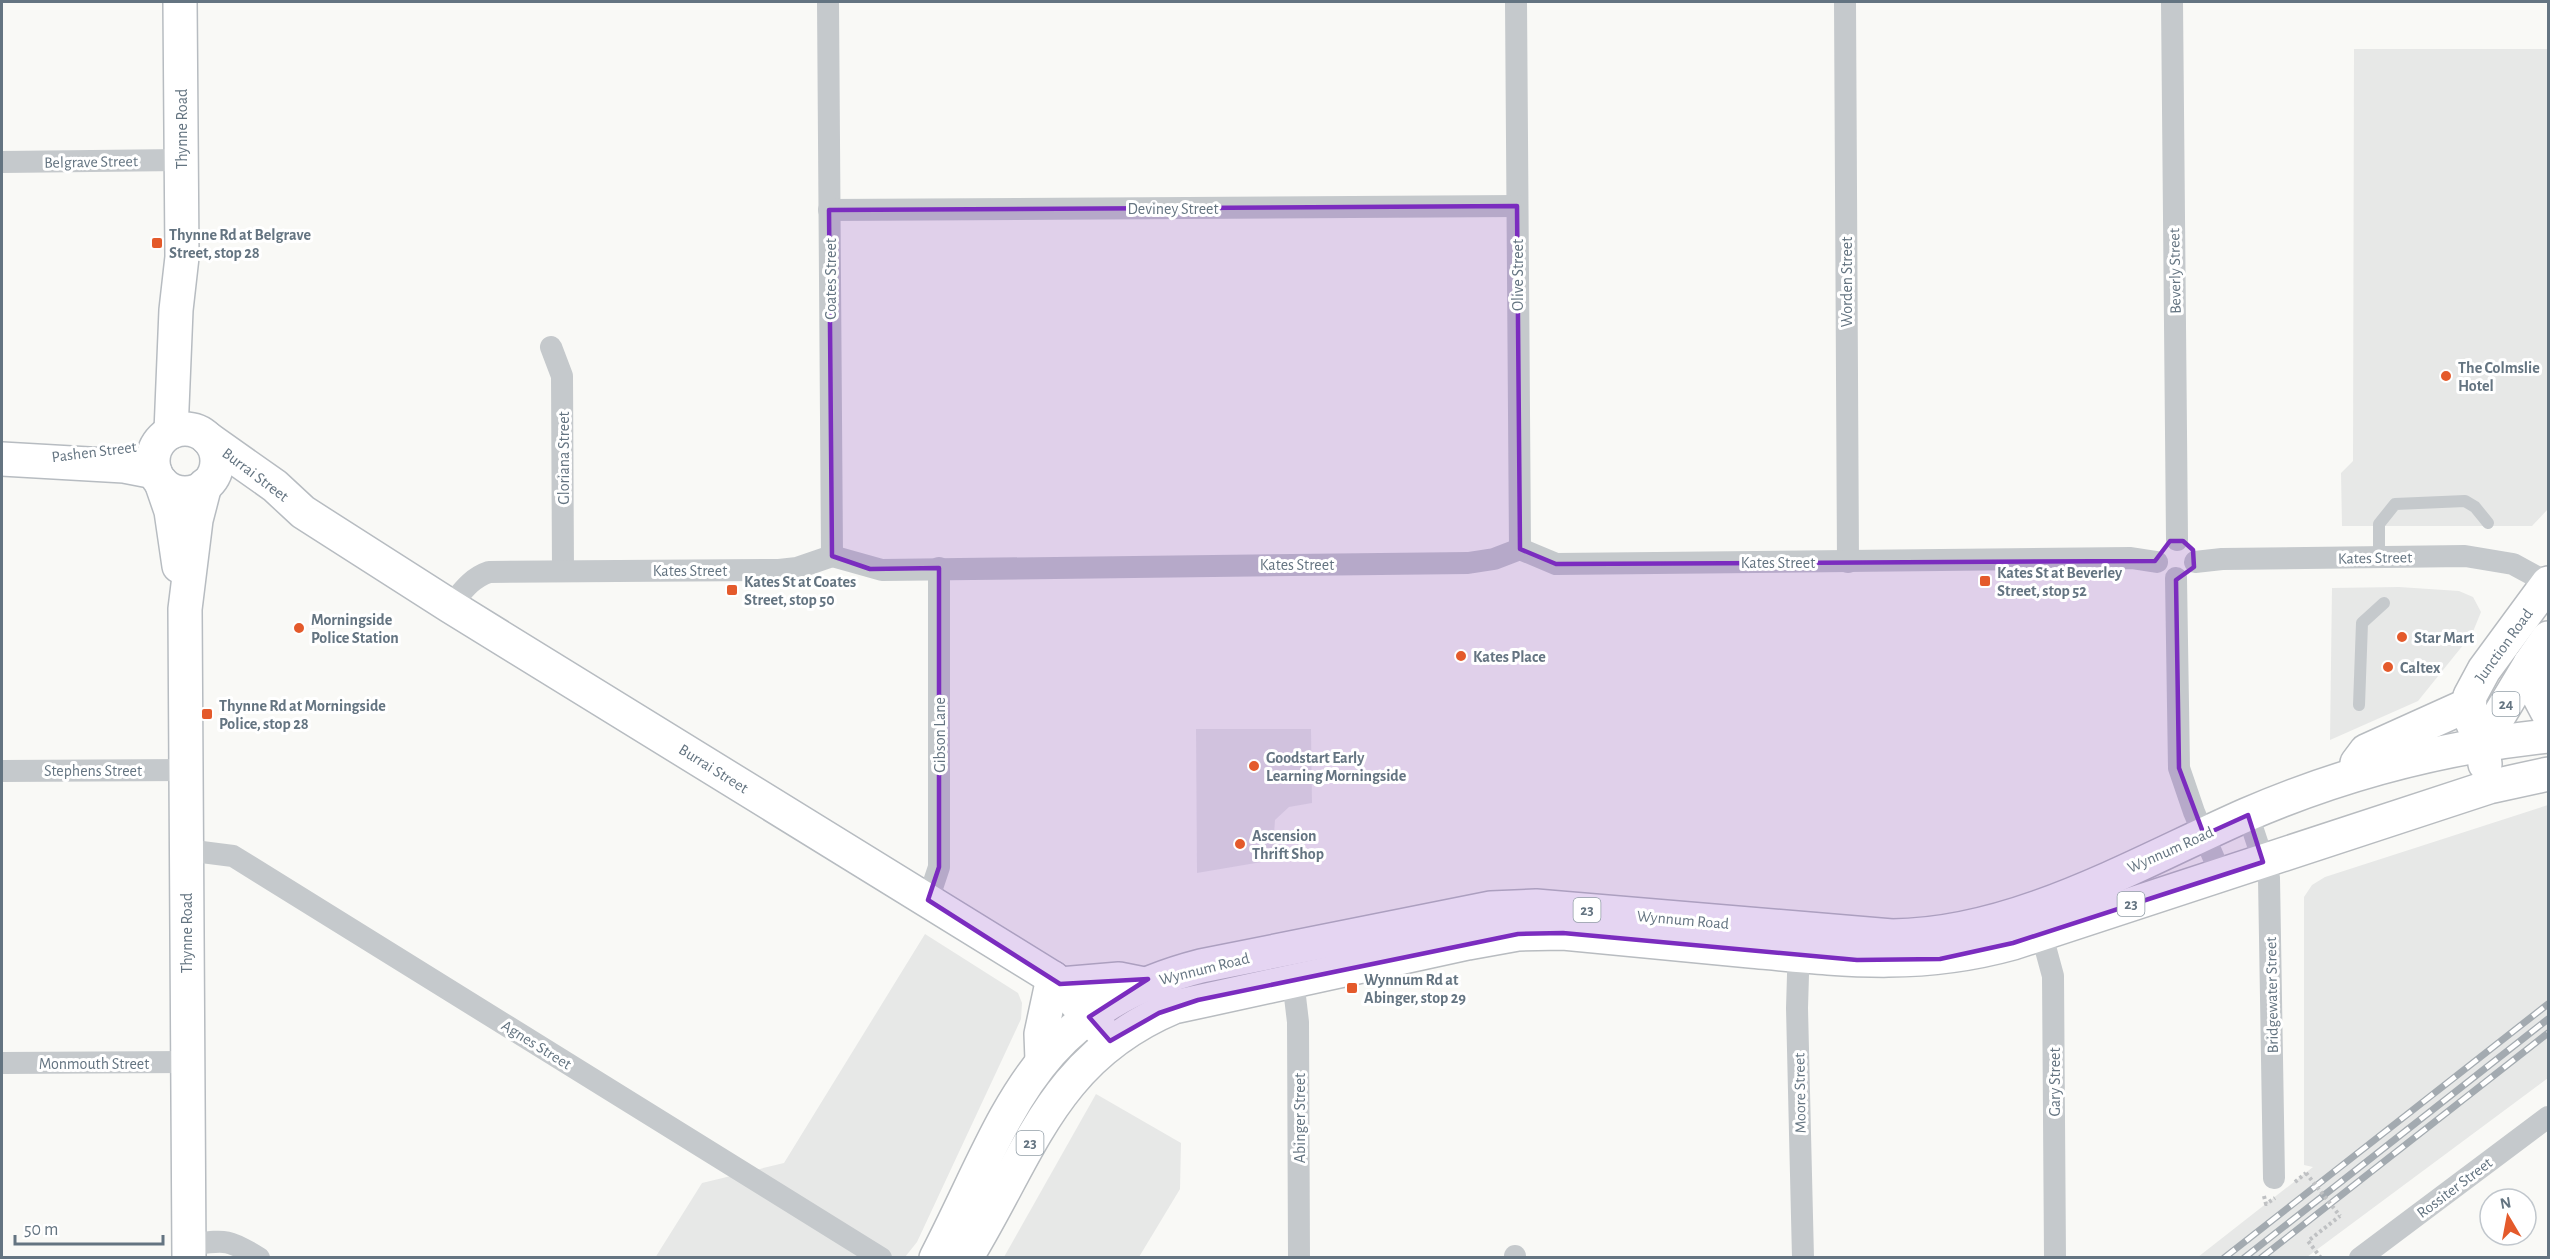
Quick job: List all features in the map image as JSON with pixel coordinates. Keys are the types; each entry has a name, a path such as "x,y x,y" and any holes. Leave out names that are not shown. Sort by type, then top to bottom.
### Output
{"main road":[{"name":"Thynne Road","path":"180,2 182,257 189,311 191,394 184,435"},
{"name":"Pashen Street","path":"14,459 87,450 136,447 184,435"},
{"path":"184,435 216,457 208,482 197,490 178,492 158,477 153,456 184,435"},
{"name":"Burrai Street","path":"184,435 275,486 303,512"},
{"name":"Pashen Street","path":"14,459 124,466 158,477"},
{"name":"Thynne Road","path":"158,477 171,512 185,609"},
{"name":"Thynne Road","path":"189,1251 186,1062 185,609 196,520 208,482"},
{"name":"Burrai Street","path":"208,482 249,489 303,512 450,606 1056,981 1110,1041"},
{"name":"Junction Road","path":"2468,705 2474,685 2548,583"},
{"name":"Junction Road","path":"2482,744 2548,638"},
{"path":"2530,664 2540,698 2548,713"},
{"path":"2346,777 2366,751 2468,705"},
{"name":"24","path":"2468,705 2471,725 2482,744 2489,787"},
{"name":"Wynnum Road","path":"2038,921 2204,835 2248,815 2346,777 2415,757 2482,744 2548,736"},
{"name":"Wynnum Road","path":"966,1257 1053,1104 1078,1071 1110,1041 1143,1021 1174,1007 1518,934 1563,933 1799,942 1935,934 1994,922 2038,921 2221,875 2489,787 2548,774"},
{"name":"Wynnum Road","path":"936,1257 1014,1100 1042,1060 1062,1038 1089,1017 1144,984 1201,966 1491,908 1536,906 1799,942"},
{"path":"1042,1060 1041,1034 1056,981 1119,979 1144,984"}],"street":[{"name":"Coates Street","path":"828,2 832,556"},
{"name":"Olive Street","path":"1516,2 1520,549"},
{"name":"Worden Street","path":"1845,2 1848,562"},
{"name":"Beverly Street","path":"2172,2 2177,540"},
{"name":"Belgrave Street","path":"2,162 181,160"},
{"name":"Deviney Street","path":"829,210 1517,206"},
{"name":"Gloriana Street","path":"551,347 562,376 563,571"},
{"path":"2177,540 2189,544 2195,562 2186,575 2176,578 2165,575 2157,562 2160,549 2164,544 2177,540"},
{"name":"Kates Street","path":"450,606 467,585 479,576 489,573 778,570 797,568 832,556 870,569 1468,563 1494,559 1520,549 1556,564 2131,558 2157,562"},
{"name":"Kates Street","path":"2195,562 2222,559 2379,556 2485,558 2524,568 2548,583"},
{"name":"Gibson Lane","path":"928,900 939,867 939,568"},
{"path":"2176,578 2179,768 2221,875"},
{"name":"Stephens Street","path":"2,771 185,770"},
{"name":"Bridgewater Street","path":"2248,815 2269,878 2274,1178"},
{"name":"Agnes Street","path":"186,850 233,856 881,1257"},
{"name":"Gary Street","path":"2038,921 2053,976 2055,1257"},
{"name":"Moore Street","path":"1799,942 1797,1008 1803,1257"},
{"name":"Abinger Street","path":"1293,980 1298,1022 1299,1257"},
{"name":"Monmouth Street","path":"2,1063 186,1062"},
{"name":"Rossiter Street","path":"2360,1257 2548,1117"},
{"path":"189,1251 224,1240 237,1244 259,1257"}],"lane":[{"path":"2379,556 2379,524 2395,504 2465,501 2475,507 2488,523"},
{"path":"2359,705 2362,623 2384,603"}],"path":[{"path":"2306,1173 2340,1216 2308,1241 2321,1257"}],"highlighted area":[{"path":"1517,206 1520,549 1556,564 2155,561 2170,541 2183,541 2193,550 2194,567 2176,580 2179,768 2204,835 2248,815 2263,862 2013,943 1940,959 1857,960 1563,933 1518,934 1198,1000 1159,1013 1110,1041 1089,1017 1148,979 1060,984 928,900 939,867 939,568 870,569 832,556 829,210"}],"shaded area":[{"path":"2354,49 2548,49 2548,509 2532,526 2342,526 2341,473 2353,461"},
{"name":"Caltex","path":"2399,587 2459,591 2473,597 2481,612 2472,634 2418,701 2330,740 2332,588"},
{"name":"Goodstart Early Learning Morningside","path":"1196,729 1311,729 1312,803 1289,807 1275,820 1274,835 1279,859 1197,873"},
{"path":"2548,805 2548,1078 2307,1257 2198,1257 2313,1167 2304,1165 2304,897 2312,885 2325,877"},
{"path":"925,934 1018,993 1022,1003 1021,1019 917,1242 905,1257 655,1258 702,1183 784,1163"},
{"path":"1096,1094 1181,1143 1180,1189 1139,1257 1004,1257"}],"railway":[{"path":"2224,1258 2548,1004"},
{"path":"2244,1258 2548,1019"},
{"path":"2261,1258 2548,1033"}],"place":[{"name":"Thynne Rd at Belgrave Street, stop 28","path":"157,243"},
{"name":"The Colmslie Hotel","path":"2446,376"},
{"name":"Kates St at Beverley Street, stop 52","path":"1985,581"},
{"name":"Kates St at Coates Street, stop 50","path":"732,590"},
{"name":"Morningside Police Station","path":"299,628"},
{"name":"Star Mart","path":"2402,637"},
{"name":"Kates Place","path":"1461,656"},
{"name":"Caltex","path":"2388,667"},
{"name":"Thynne Rd at Morningside Police, stop 28","path":"207,714"},
{"name":"Goodstart Early Learning Morningside","path":"1254,766"},
{"name":"Ascension Thrift Shop","path":"1240,844"},
{"name":"Wynnum Rd at Abinger, stop 29","path":"1352,988"}]}
